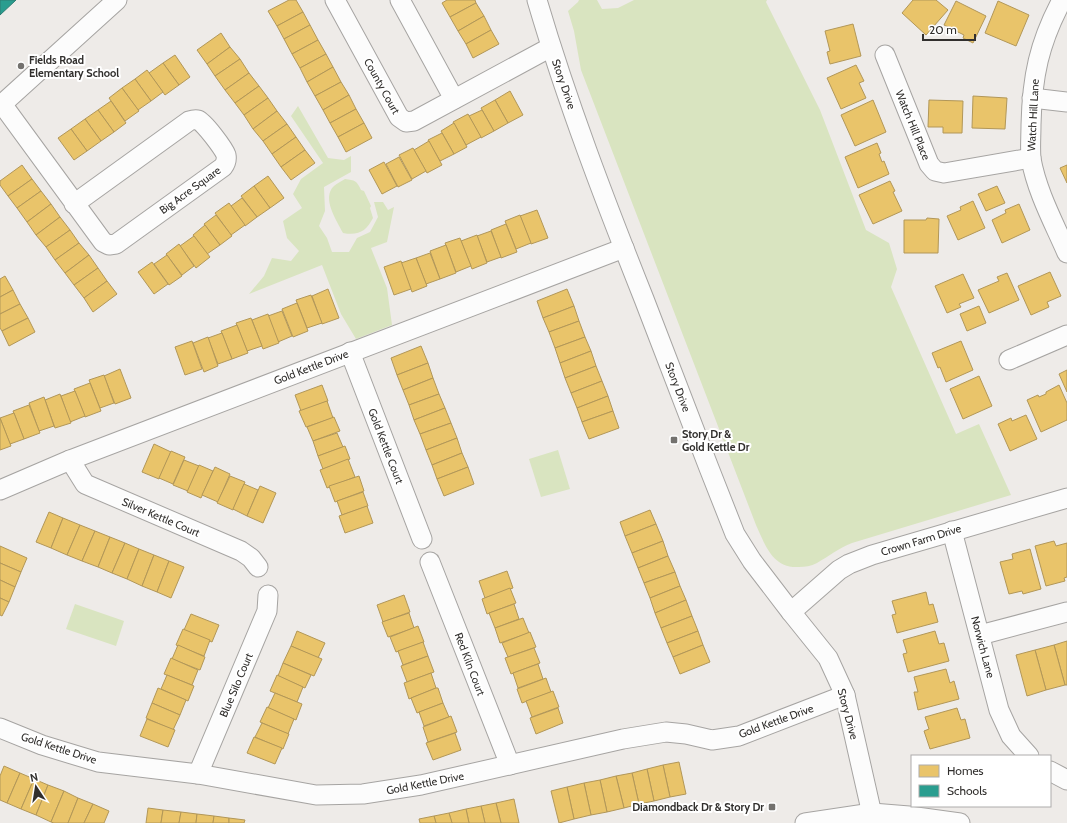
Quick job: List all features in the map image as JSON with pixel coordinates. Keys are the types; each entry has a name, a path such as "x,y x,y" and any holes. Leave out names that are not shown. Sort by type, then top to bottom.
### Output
{"street":[{"path":"1,105 117,0"},
{"name":"County Court","path":"335,0 400,117 406,122 414,121 551,47"},
{"path":"400,0 454,99"},
{"name":"Story Drive","path":"537,0 551,47 588,153 735,534 752,561 790,612 828,658 845,695 873,818"},
{"name":"Watch Hill Lane","path":"1062,0 1048,28 1039,55 1034,79 1032,98 1031,158 1042,197 1067,253"},
{"name":"Watch Hill Place","path":"885,55 929,164 934,171 944,173 1031,158"},
{"path":"1032,98 1067,102"},
{"name":"Big Acre Square","path":"1,105 74,204 103,242 109,245 116,244 223,167 226,161 225,154 203,123 197,119 192,120 74,204"},
{"name":"Gold Kettle Drive","path":"0,490 70,460 624,248"},
{"path":"1009,360 1067,335"},
{"name":"Gold Kettle Court","path":"350,352 422,539"},
{"name":"Silver Kettle Court","path":"70,460 85,484 242,552 251,558 258,567"},
{"name":"Crown Farm Drive","path":"790,612 829,577 849,564 872,555 1067,498"},
{"name":"Norwich Lane","path":"952,531 999,710 1011,736 1027,755"},
{"name":"Red Kiln Court","path":"430,562 510,765"},
{"name":"Blue Silo Court","path":"198,774 267,611 268,594"},
{"path":"980,635 1067,612"},
{"name":"Gold Kettle Drive","path":"0,728 42,745 98,762 198,774 316,795 363,794 421,785 623,739 666,732 686,734 712,740 739,736 845,695"},
{"path":"1051,772 1067,780"},
{"path":"805,823 909,816 960,823"}],"green space":[{"path":"579,0 597,0 602,9 618,8 634,0 767,0 766,2 820,110 866,230 889,243 897,269 891,287 956,434 979,424 1011,495 852,543 810,566 790,567 776,560 767,548 756,525 581,70 574,31 568,11"},
{"path":"298,106 328,158 344,160 351,156 351,172 324,187 325,211 319,226 327,238 332,252 349,252 357,238 370,232 378,217 374,202 383,202 388,210 394,207 387,242 371,248 387,288 392,325 356,339 341,314 322,265 249,294 264,276 272,258 291,261 299,251 287,238 283,221 302,208 293,194 301,179 323,163 291,116"},
{"path":"345,179 357,183 361,190 364,191 371,206 370,208 373,218 365,229 361,232 353,234 343,233 331,210 329,197 330,191 335,185"},
{"path":"558,450 570,489 541,497 529,459"},
{"path":"75,604 124,621 116,646 66,629"}],"building: Homes":[{"path":"289,0 296,0 303,12 277,26 268,11"},
{"path":"447,0 475,0 476,3 450,17 442,3"},
{"path":"913,0 936,0 948,10 926,35 902,13"},
{"path":"956,1 986,16 973,43 963,38 964,35 944,25"},
{"path":"998,1 1029,15 1016,46 985,33"},
{"path":"476,3 484,16 458,31 450,17"},
{"path":"303,12 310,25 284,39 277,26"},
{"path":"484,16 491,30 466,44 458,31"},
{"path":"853,24 861,56 830,64 827,52 830,51 825,31"},
{"path":"310,25 318,40 292,54 284,39"},
{"path":"491,30 499,44 473,58 466,44"},
{"path":"221,33 230,47 207,64 197,50"},
{"path":"318,40 326,54 300,68 292,54"},
{"path":"230,47 240,59 215,76 207,64"},
{"path":"326,54 333,67 307,82 300,68"},
{"path":"175,55 190,77 179,85 163,63"},
{"path":"240,59 249,73 225,90 215,76"},
{"path":"163,63 179,85 165,95 149,73"},
{"path":"856,65 864,81 859,83 866,98 841,109 827,78"},
{"path":"333,67 341,82 315,96 307,82"},
{"path":"147,70 163,92 151,101 135,79"},
{"path":"249,73 259,86 235,103 225,90"},
{"path":"135,79 151,101 138,110 122,88"},
{"path":"341,82 349,95 323,110 315,96"},
{"path":"259,86 268,98 244,115 235,103"},
{"path":"122,88 139,111 125,121 109,98"},
{"path":"510,91 523,115 508,123 495,100"},
{"path":"349,95 356,109 330,123 323,110"},
{"path":"973,96 1007,98 1005,129 972,128"},
{"path":"268,98 277,111 253,129 244,115"},
{"path":"495,100 508,123 494,131 481,108"},
{"path":"873,100 886,132 855,146 841,115"},
{"path":"929,100 963,101 962,133 943,133 943,127 928,127"},
{"path":"111,101 126,123 114,132 98,110"},
{"path":"356,109 364,123 338,137 330,123"},
{"path":"98,110 114,132 101,141 85,119"},
{"path":"482,110 494,131 481,138 469,116"},
{"path":"277,111 287,124 263,141 253,129"},
{"path":"468,114 481,137 466,145 453,122"},
{"path":"85,119 101,141 87,151 71,129"},
{"path":"364,123 372,138 346,152 338,137"},
{"path":"454,123 467,147 454,154 441,131"},
{"path":"287,124 296,137 272,154 263,141"},
{"path":"71,129 87,151 74,160 58,138"},
{"path":"442,133 454,154 440,161 428,140"},
{"path":"296,137 305,150 281,167 272,154"},
{"path":"429,141 442,165 427,173 414,150"},
{"path":"877,143 881,153 879,154 882,162 884,161 889,174 858,188 845,157"},
{"path":"413,148 426,171 412,179 399,155"},
{"path":"305,150 315,163 291,180 281,167"},
{"path":"399,157 412,180 398,187 386,164"},
{"path":"384,162 397,186 382,194 369,170"},
{"path":"22,165 32,179 8,196 0,185 0,181"},
{"path":"1067,165 1067,183 1060,168"},
{"path":"268,176 284,198 270,208 254,186"},
{"path":"32,179 41,191 17,208 8,196"},
{"path":"890,181 895,191 893,192 902,211 873,224 859,195"},
{"path":"254,186 270,208 257,217 241,196"},
{"path":"997,186 1005,203 986,211 978,194"},
{"path":"41,191 51,204 27,222 17,208"},
{"path":"242,198 257,217 245,226 231,206"},
{"path":"973,201 985,228 958,240 947,216 961,210 960,207"},
{"path":"229,203 245,225 231,235 215,213"},
{"path":"51,204 60,217 36,235 27,222"},
{"path":"1019,204 1030,230 1002,243 992,220 1006,213 1005,210"},
{"path":"537,210 548,238 531,244 520,216"},
{"path":"216,215 232,236 220,245 204,224"},
{"path":"520,215 531,243 516,249 505,221"},
{"path":"60,217 70,230 46,247 36,235"},
{"path":"927,218 939,219 938,253 904,253 904,220 926,220"},
{"path":"506,224 517,252 501,258 491,230"},
{"path":"205,225 220,245 207,254 193,235"},
{"path":"70,230 79,243 55,260 46,247"},
{"path":"491,231 501,257 487,262 477,236"},
{"path":"477,235 487,263 472,269 461,241"},
{"path":"194,236 210,257 196,268 180,246"},
{"path":"460,238 471,266 456,272 445,243"},
{"path":"79,243 89,255 65,273 55,260"},
{"path":"179,244 194,266 182,275 166,254"},
{"path":"446,245 456,273 440,279 430,251"},
{"path":"430,253 440,279 426,284 416,258"},
{"path":"89,255 98,268 74,285 65,273"},
{"path":"167,255 182,276 169,285 154,264"},
{"path":"416,258 427,286 412,292 401,263"},
{"path":"401,261 411,289 394,295 384,267"},
{"path":"152,262 168,284 154,294 138,272"},
{"path":"98,268 107,281 84,298 74,285"},
{"path":"1050,272 1061,296 1047,302 1049,307 1031,315 1018,286"},
{"path":"1007,273 1019,300 989,313 978,290 999,281 997,277"},
{"path":"963,274 974,298 959,304 961,307 947,313 935,286"},
{"path":"5,276 13,290 0,297 0,279"},
{"path":"107,281 117,294 93,312 84,298"},
{"path":"328,289 339,318 322,324 312,296"},
{"path":"567,289 574,306 543,318 537,301"},
{"path":"13,290 20,304 0,314 0,297"},
{"path":"311,295 322,323 307,328 296,300"},
{"path":"297,303 308,331 293,337 282,309"},
{"path":"20,304 28,318 2,331 0,328 0,314"},
{"path":"574,306 579,321 549,332 543,318"},
{"path":"979,306 986,323 967,331 960,314"},
{"path":"282,311 292,336 278,342 268,316"},
{"path":"268,314 279,343 263,349 252,320"},
{"path":"28,318 35,332 9,346 2,331"},
{"path":"251,318 262,346 247,351 236,323"},
{"path":"579,321 585,337 555,348 549,332"},
{"path":"237,325 248,353 232,359 221,331"},
{"path":"222,333 232,359 218,364 208,338"},
{"path":"208,337 218,366 204,372 193,343"},
{"path":"585,337 591,351 560,363 555,348"},
{"path":"192,341 202,369 185,375 175,347"},
{"path":"961,341 973,370 946,382 932,353"},
{"path":"421,346 428,363 397,375 391,358"},
{"path":"591,351 596,366 565,378 560,363"},
{"path":"428,363 433,378 403,390 397,375"},
{"path":"596,366 602,381 571,393 565,378"},
{"path":"120,369 131,398 115,404 104,376"},
{"path":"1067,370 1067,392 1059,374"},
{"path":"104,375 114,403 100,408 89,380"},
{"path":"979,376 992,406 963,419 950,389"},
{"path":"433,378 439,394 409,405 403,390"},
{"path":"602,381 608,396 577,408 571,393"},
{"path":"90,383 101,411 85,417 74,389"},
{"path":"322,385 328,401 301,411 295,395"},
{"path":"1059,385 1067,403 1067,420 1041,432 1027,400 1038,395 1039,397 1046,394 1046,392"},
{"path":"75,391 85,416 70,422 61,396"},
{"path":"60,394 71,423 55,428 45,400"},
{"path":"439,394 445,408 414,420 409,405"},
{"path":"608,396 613,411 582,422 577,408"},
{"path":"44,397 54,426 39,431 29,403"},
{"path":"327,401 333,418 306,427 299,411"},
{"path":"29,405 40,433 24,439 13,411"},
{"path":"445,408 451,423 420,434 414,420"},
{"path":"613,411 619,428 589,439 582,422"},
{"path":"14,413 24,439 10,444 0,418"},
{"path":"1026,415 1037,439 1010,451 998,424 1011,418 1012,421"},
{"path":"334,417 340,431 313,441 307,427"},
{"path":"0,418 11,446 0,450"},
{"path":"451,423 457,438 426,450 420,434"},
{"path":"337,433 343,447 318,456 313,441"},
{"path":"457,438 462,453 432,465 426,450"},
{"path":"154,444 171,452 159,479 142,472"},
{"path":"345,446 350,459 323,469 318,456"},
{"path":"171,451 185,457 173,484 159,478"},
{"path":"462,453 468,467 437,479 432,465"},
{"path":"348,459 355,477 327,488 320,470"},
{"path":"184,460 199,466 188,491 173,485"},
{"path":"199,465 213,471 201,498 187,492"},
{"path":"215,467 230,474 218,502 202,495"},
{"path":"468,467 474,484 444,496 437,479"},
{"path":"230,476 245,482 233,510 217,503"},
{"path":"359,476 364,491 335,502 329,486"},
{"path":"244,484 258,490 247,516 233,509"},
{"path":"260,486 276,493 263,523 247,516"},
{"path":"363,492 368,506 342,515 337,501"},
{"path":"367,506 373,523 345,533 339,516"},
{"path":"650,510 656,524 625,536 620,522"},
{"path":"49,512 63,518 51,548 36,542"},
{"path":"63,518 80,525 67,555 51,548"},
{"path":"656,524 663,541 632,553 625,536"},
{"path":"80,525 95,531 82,561 67,555"},
{"path":"95,531 110,537 98,567 82,561"},
{"path":"110,537 125,543 112,573 98,567"},
{"path":"663,541 668,556 638,568 632,553"},
{"path":"1054,541 1056,546 1067,543 1067,577 1064,578 1065,581 1046,586 1035,546"},
{"path":"125,543 139,549 127,579 112,573"},
{"path":"0,546 27,558 21,572 0,563"},
{"path":"139,549 154,555 142,586 127,579"},
{"path":"1030,549 1041,589 1023,594 1022,591 1009,594 1000,562 1013,559 1012,554"},
{"path":"154,555 169,561 157,592 142,586"},
{"path":"668,556 675,572 644,583 638,568"},
{"path":"169,561 184,567 171,598 157,592"},
{"path":"0,563 21,572 15,587 0,580"},
{"path":"507,571 513,588 485,598 479,581"},
{"path":"675,572 680,586 650,598 644,583"},
{"path":"0,580 15,587 9,602 0,598"},
{"path":"680,586 686,600 655,613 650,598"},
{"path":"510,588 516,603 487,614 482,599"},
{"path":"926,592 929,605 933,604 938,622 897,633 892,615 896,614 892,601"},
{"path":"404,595 410,612 383,622 377,605"},
{"path":"0,598 9,602 2,616 0,615"},
{"path":"686,600 692,616 661,628 655,613"},
{"path":"514,604 519,619 495,628 489,613"},
{"path":"409,613 414,628 388,637 382,622"},
{"path":"191,614 219,625 212,642 184,630"},
{"path":"692,616 698,631 667,643 661,628"},
{"path":"523,618 529,633 500,643 495,628"},
{"path":"418,626 424,642 396,652 390,637"},
{"path":"183,629 210,640 204,656 176,645"},
{"path":"297,631 325,643 318,658 291,646"},
{"path":"698,631 703,645 673,657 667,643"},
{"path":"935,631 939,644 944,643 949,661 908,672 903,654 907,653 903,640"},
{"path":"530,632 536,647 508,657 502,643"},
{"path":"1067,641 1067,685 1065,685 1054,645"},
{"path":"423,642 428,656 403,665 398,651"},
{"path":"178,645 205,657 200,670 172,659"},
{"path":"703,645 710,662 680,674 673,657"},
{"path":"1054,645 1065,685 1046,690 1035,650"},
{"path":"291,646 322,659 314,676 283,663"},
{"path":"534,648 540,663 511,674 505,658"},
{"path":"1035,650 1046,690 1027,696 1016,655"},
{"path":"428,656 434,672 407,682 401,666"},
{"path":"171,658 198,670 192,685 164,674"},
{"path":"283,663 311,675 305,688 278,676"},
{"path":"538,664 543,679 518,688 513,673"},
{"path":"946,669 950,683 954,681 959,699 918,710 914,692 918,692 914,677"},
{"path":"431,673 436,688 409,699 404,683"},
{"path":"167,675 194,686 188,701 161,689"},
{"path":"277,675 303,687 297,702 270,691"},
{"path":"546,678 551,692 522,703 517,689"},
{"path":"158,688 186,700 180,715 152,703"},
{"path":"438,688 443,703 417,713 411,698"},
{"path":"553,691 559,707 532,717 526,701"},
{"path":"275,693 302,704 296,720 268,708"},
{"path":"152,703 180,715 173,730 146,718"},
{"path":"443,703 449,717 424,726 419,712"},
{"path":"267,707 294,719 288,734 260,722"},
{"path":"558,708 563,723 536,734 530,718"},
{"path":"957,708 961,720 965,719 970,738 930,749 924,731 929,729 925,717"},
{"path":"451,716 457,732 428,742 423,727"},
{"path":"147,719 175,730 168,747 140,736"},
{"path":"262,723 289,734 283,749 255,737"},
{"path":"455,733 461,750 433,760 426,743"},
{"path":"254,737 282,748 275,764 247,753"},
{"path":"679,762 686,794 670,797 663,765"},
{"path":"663,765 670,797 654,801 647,769"},
{"path":"4,766 20,773 7,803 0,800 0,776"},
{"path":"647,769 654,801 639,804 632,773"},
{"path":"20,773 34,779 21,809 7,803"},
{"path":"632,773 639,804 624,808 616,776"},
{"path":"616,776 624,808 607,812 600,780"},
{"path":"34,779 48,785 36,815 21,809"},
{"path":"600,780 607,812 591,815 584,783"},
{"path":"584,783 591,815 574,819 567,787"},
{"path":"48,785 64,791 51,822 36,815"},
{"path":"567,787 574,819 559,823 551,791"},
{"path":"64,791 78,798 68,823 51,822"},
{"path":"78,798 93,804 84,823 68,823"},
{"path":"514,799 519,823 501,823 496,803"},
{"path":"496,803 501,823 485,823 481,806"},
{"path":"93,804 109,811 104,823 84,823"},
{"path":"481,806 485,823 469,823 466,809"},
{"path":"148,808 163,810 161,823 146,823"},
{"path":"466,809 469,823 452,823 449,813"},
{"path":"163,810 181,812 179,823 161,823"},
{"path":"181,812 197,814 196,823 179,823"},
{"path":"449,813 452,823 436,823 434,816"},
{"path":"197,814 214,816 213,823 196,823"},
{"path":"214,816 229,818 229,823 213,823"},
{"path":"434,816 436,823 420,823 419,819"},
{"path":"229,818 245,820 244,823 229,823"}],"building: Schools":[{"path":"0,0 16,0 0,15"}],"place":[{"name":"Fields Road Elementary School","path":"21,66"},
{"name":"Story Dr & Gold Kettle Dr","path":"674,440"},
{"name":"Diamondback Dr & Story Dr","path":"772,807"}]}
